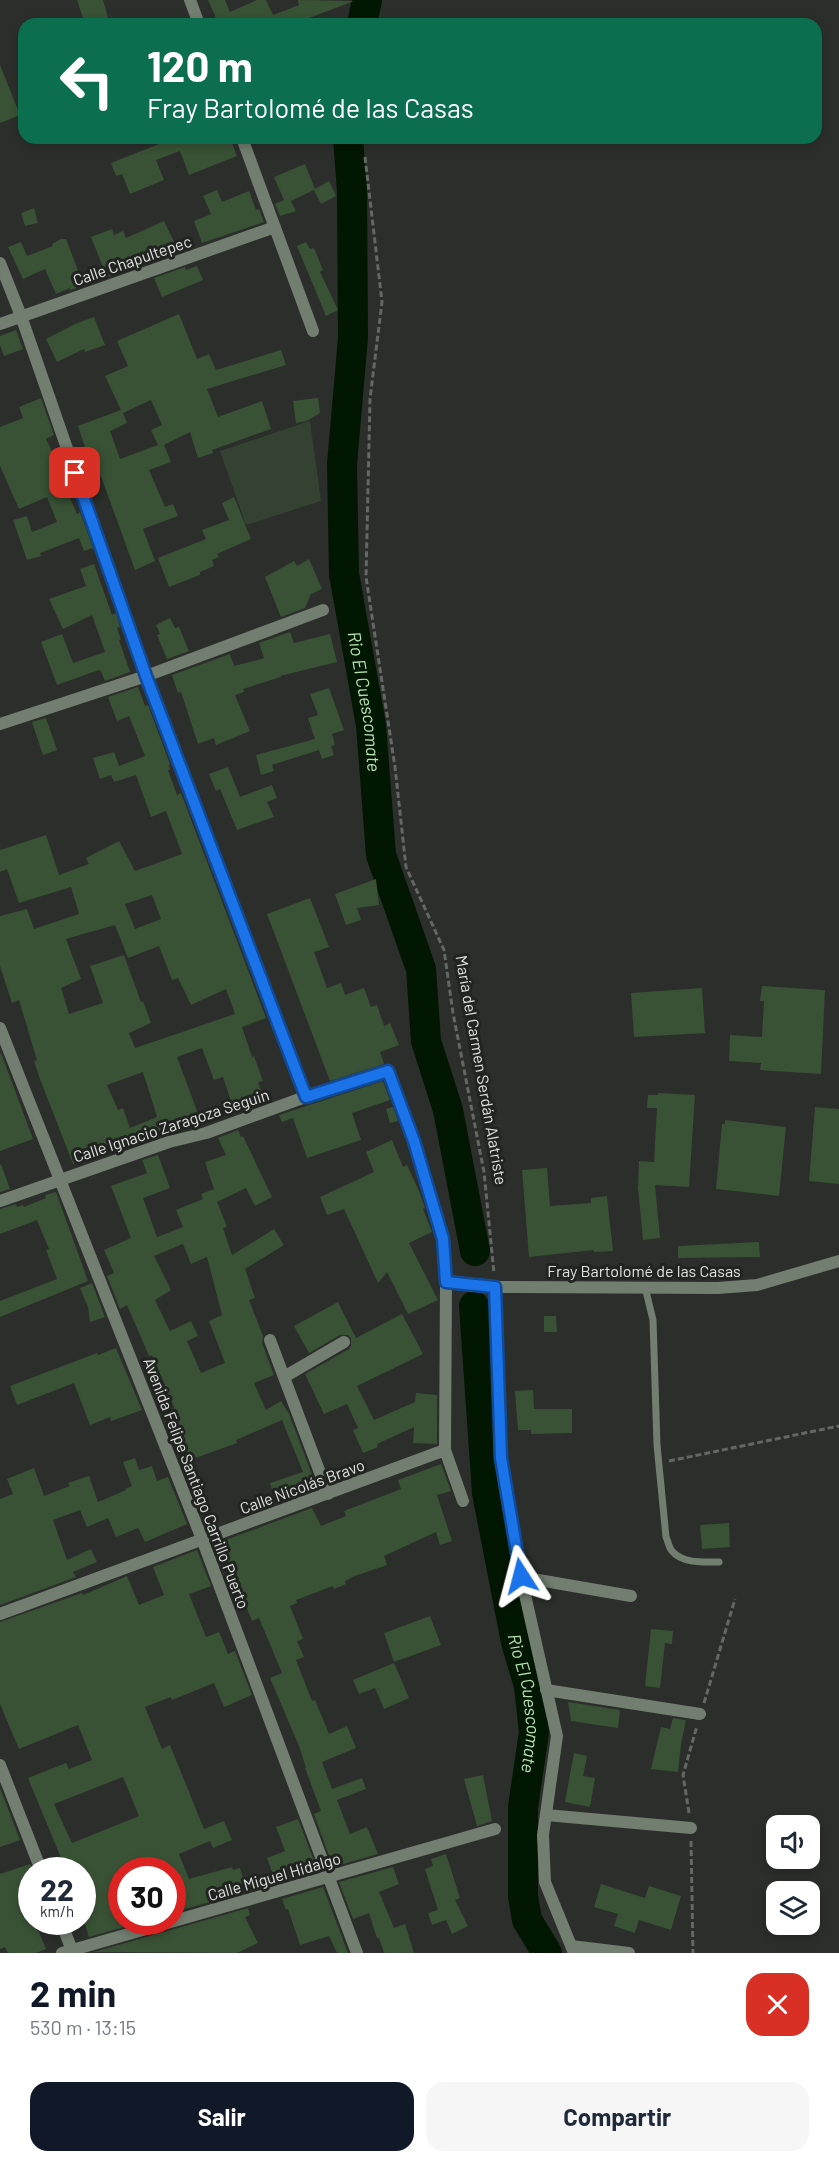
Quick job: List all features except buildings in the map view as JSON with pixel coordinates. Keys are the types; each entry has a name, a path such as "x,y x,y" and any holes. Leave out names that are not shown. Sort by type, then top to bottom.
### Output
{"street":[{"path":"189,0 196,18"},
{"path":"244,144 313,331"},
{"name":"Calle Chapultepec","path":"0,324 275,227"},
{"path":"0,263 21,316 146,676 306,1097"},
{"path":"0,724 146,676 323,610"},
{"name":"Avenida Felipe Santiago Carrillo Puerto","path":"0,1028 202,1539 357,1953"},
{"name":"Calle Ignacio Zaragoza Seguin","path":"0,1202 169,1142 206,1133 306,1097 388,1071 414,1141 443,1239 451,1282"},
{"name":"Fray Bartolomé de las Casas","path":"451,1282 490,1286 718,1288 756,1286 839,1261"},
{"path":"451,1282 446,1450 463,1501"},
{"path":"490,1286 501,1458 521,1576 557,1736 543,1835 545,1882 573,1950 629,1953"},
{"path":"270,1340 328,1494"},
{"path":"284,1377 344,1342"},
{"name":"Calle Nicolás Bravo","path":"0,1614 446,1450"},
{"path":"521,1576 631,1596"},
{"path":"546,1690 700,1714"},
{"path":"0,1765 36,1857"},
{"path":"546,1815 691,1828"},
{"name":"Calle Miguel Hidalgo","path":"69,1952 495,1828"},
{"path":"64,1935 69,1952"}],"lane":[{"path":"645,1287 653,1320 658,1463 666,1537 672,1551 686,1559 719,1563"}],"path":[{"name":"María del Carmen Serdán Alatriste","path":"365,157 382,302 370,399 366,577 395,767 406,867 444,950 453,1013 483,1161 491,1232 490,1286"},
{"path":"658,1463 839,1426"},
{"path":"693,1953 691,1828 683,1775 735,1599"}],"green space":[{"path":"310,421 321,501 246,525 220,451"}],"waterway":[{"name":"Rio El Cuescomate","path":"363,18 367,0"},
{"name":"Rio El Cuescomate","path":"348,144 352,191 353,338 342,464 344,574 371,725 381,855 421,969 426,1041 448,1110 475,1251"},
{"name":"Rio El Cuescomate","path":"474,1306 487,1493 516,1642 529,1686 534,1732 523,1807 523,1896 527,1920 547,1953"}],"route":[{"path":"75,473 146,676 306,1097 388,1071 414,1141 443,1239 446,1282 495,1287 501,1458 521,1576"}]}
